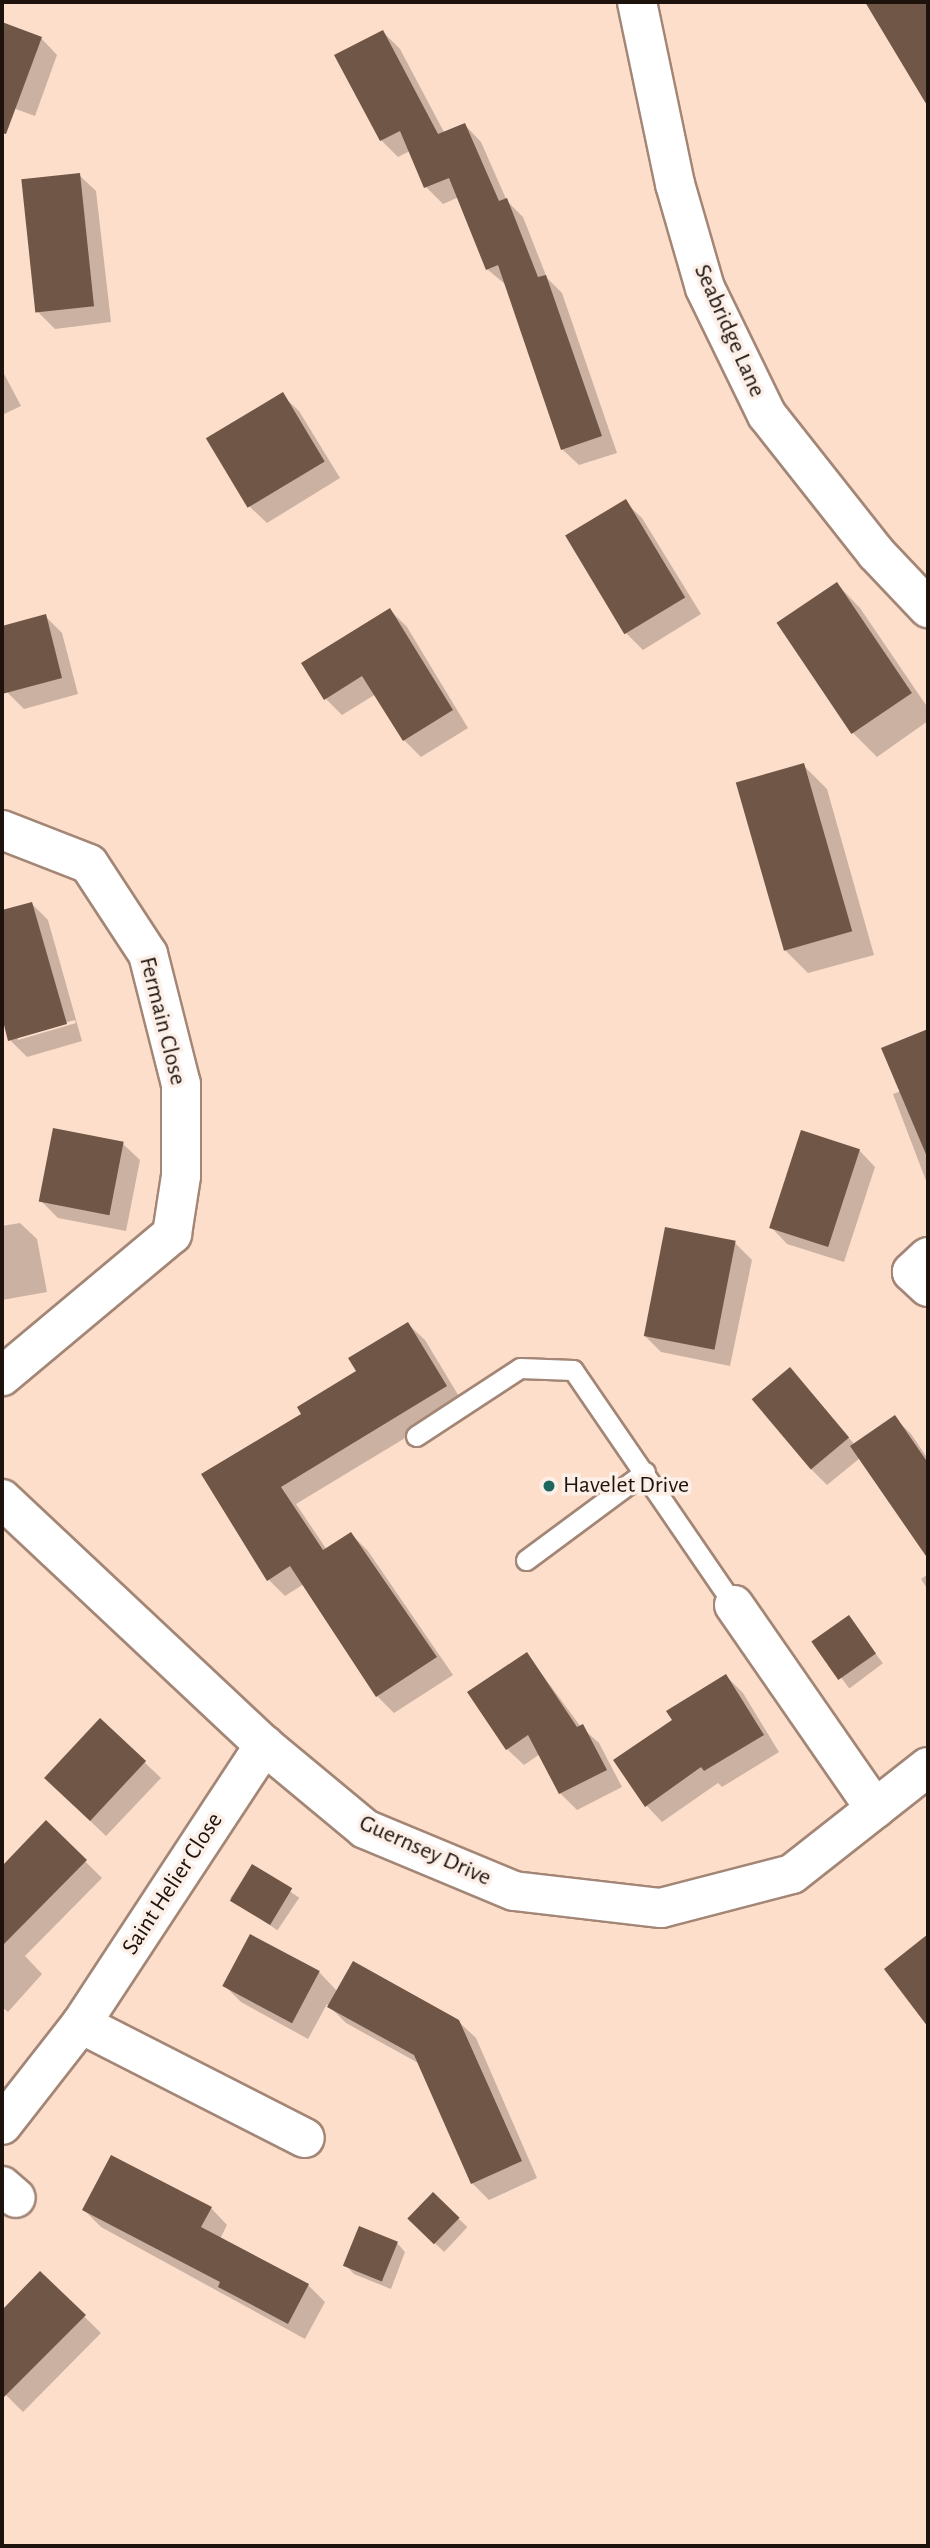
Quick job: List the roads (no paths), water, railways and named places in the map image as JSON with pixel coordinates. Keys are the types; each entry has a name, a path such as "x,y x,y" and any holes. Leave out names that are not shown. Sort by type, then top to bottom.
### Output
{"street":[{"name":"Seabridge Lane","path":"637,2 676,184 705,288 767,415 876,553 928,608"},
{"name":"Fermain Close","path":"2,830 89,864 148,954 181,1084 181,1175 172,1234 2,1376"},
{"name":"Guernsey Drive","path":"2,1499 264,1745 365,1829 514,1891 661,1908 792,1874 928,1767"},
{"path":"734,1605 875,1809"},
{"name":"Saint Helier Close","path":"2,2125 81,2024 264,1745"},
{"path":"81,2024 305,2138"}],"lane":[{"path":"416,1436 520,1367 572,1370 645,1472 734,1605"},
{"path":"526,1559 645,1472"}],"place":[{"name":"Havelet Drive","path":"549,1486"}]}
